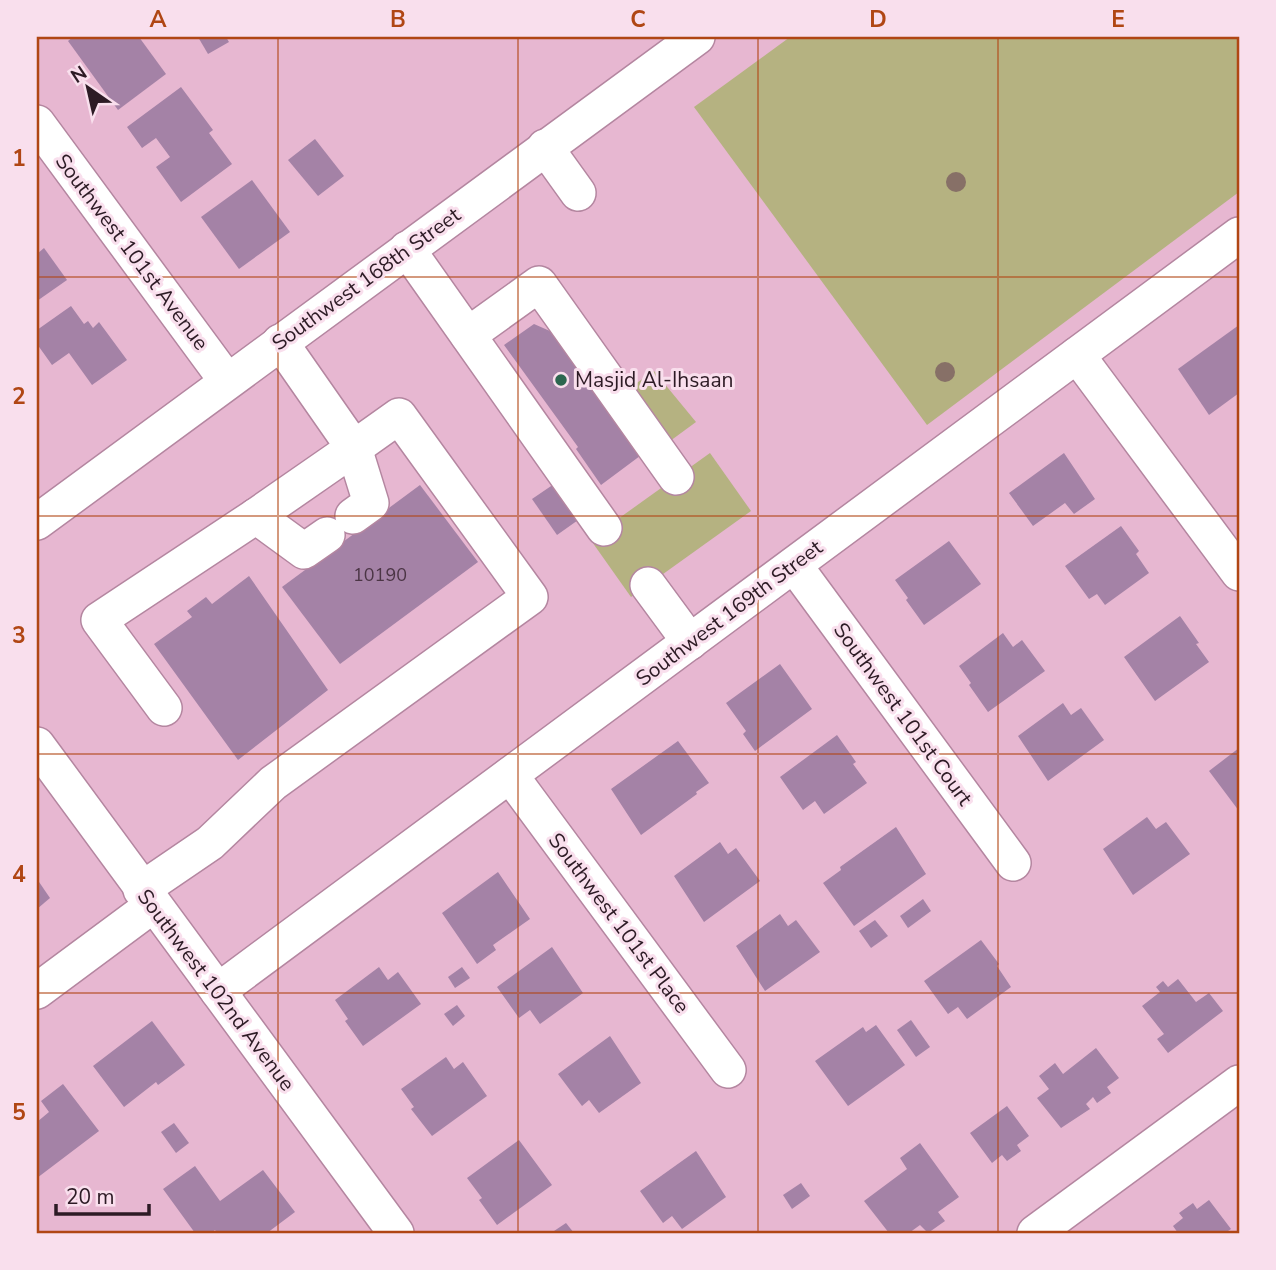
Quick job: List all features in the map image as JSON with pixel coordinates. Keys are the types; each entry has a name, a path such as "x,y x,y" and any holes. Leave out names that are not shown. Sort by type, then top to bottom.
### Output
{"street":[{"name":"Southwest 168th Street","path":"37,522 697,37"},
{"name":"Southwest 101st Avenue","path":"37,123 227,381"},
{"path":"545,148 578,193"},
{"name":"Southwest 169th Street","path":"218,991 1239,235"},
{"path":"407,249 604,528"},
{"path":"468,335 539,284 676,477"},
{"path":"256,516 304,551 371,503 354,448 280,342"},
{"path":"1077,355 1239,573"},
{"path":"37,991 210,843 273,783 530,597 399,416 256,516 99,620 164,708"},
{"name":"Southwest 101st Court","path":"794,565 1013,863"},
{"path":"648,585 690,642"},
{"name":"Southwest 102nd Avenue","path":"37,745 391,1231"},
{"name":"Southwest 101st Place","path":"510,775 729,1070"},
{"path":"1035,1233 1239,1083"}],"shaded area":[{"path":"790,37 1239,37 1239,192 927,425 694,107"},
{"path":"654,371 696,422 666,444 628,389"},
{"path":"710,453 751,511 631,597 590,539"}],"building":[{"path":"73,37 139,37 166,74 118,110 68,41"},
{"path":"198,37 226,37 229,42 208,54"},
{"path":"181,87 213,130 209,133 232,164 181,202 156,167 170,157 156,138 142,148 127,127"},
{"path":"315,139 344,176 318,196 288,160"},
{"path":"252,180 290,232 239,269 201,217"},
{"path":"44,248 67,280 37,301 37,254"},
{"path":"71,306 84,324 88,321 93,328 99,322 127,360 92,385 69,353 52,365 37,344 37,330"},
{"name":"Masjid Al-Ihsaan","path":"534,324 559,335 648,450 601,485 576,449 578,447 504,345"},
{"path":"1239,325 1239,393 1209,415 1178,369"},
{"path":"1064,453 1095,499 1074,514 1065,503 1033,526 1009,493"},
{"path":"557,482 581,518 557,535 532,499"},
{"path":"420,485 478,562 340,664 282,587"},
{"path":"1121,526 1139,551 1136,554 1149,573 1105,605 1097,594 1089,599 1065,566"},
{"path":"949,541 981,584 924,625 895,580"},
{"path":"249,576 328,690 238,760 154,644 192,617 187,611 206,597 212,604"},
{"path":"1180,616 1209,662 1155,701 1124,657"},
{"path":"1003,633 1013,647 1022,640 1045,671 988,712 959,666"},
{"path":"780,664 812,709 755,751 743,734 746,731 726,703"},
{"path":"1063,703 1071,715 1081,708 1104,740 1048,781 1018,736"},
{"path":"837,735 867,783 824,814 815,801 803,810 780,777"},
{"path":"678,741 709,783 641,835 611,789"},
{"path":"1239,748 1239,811 1209,771"},
{"path":"1147,817 1156,829 1166,822 1190,854 1133,895 1103,849"},
{"path":"896,827 926,874 854,926 823,883 841,870 840,867"},
{"path":"720,842 728,854 736,848 760,881 704,922 674,876"},
{"path":"498,872 530,919 493,945 496,950 477,964 442,913"},
{"path":"37,879 50,898 37,909"},
{"path":"923,899 931,911 908,928 900,916"},
{"path":"780,914 788,926 796,920 820,952 765,991 736,946"},
{"path":"875,920 888,936 871,948 859,931"},
{"path":"981,940 999,964 997,966 1011,987 967,1019 958,1007 948,1014 924,981"},
{"path":"552,947 583,993 540,1024 530,1010 519,1018 497,987"},
{"path":"379,967 388,980 398,972 421,1004 363,1046 345,1021 348,1019 335,1000"},
{"path":"462,967 470,978 455,988 448,977"},
{"path":"1178,979 1196,1002 1209,993 1223,1011 1168,1053 1157,1039 1164,1034 1142,1006 1160,992 1156,987 1163,981 1168,987"},
{"path":"457,1005 465,1016 453,1026 444,1014"},
{"path":"911,1020 930,1047 916,1057 897,1030"},
{"path":"152,1021 185,1065 158,1085 156,1082 124,1107 93,1066"},
{"path":"876,1025 905,1065 848,1106 815,1061 863,1027 866,1032"},
{"path":"610,1036 641,1083 599,1113 589,1100 582,1106 558,1074"},
{"path":"1096,1048 1119,1078 1107,1087 1111,1093 1097,1103 1093,1097 1086,1104 1090,1109 1061,1128 1037,1098 1049,1089 1039,1076 1055,1063 1063,1074"},
{"path":"446,1057 454,1069 463,1062 487,1096 432,1136 411,1109 414,1107 401,1089"},
{"path":"63,1084 99,1131 37,1178 37,1122 49,1112 41,1101"},
{"path":"1007,1106 1029,1136 1017,1145 1021,1151 1007,1161 1002,1155 992,1163 970,1133"},
{"path":"174,1123 189,1143 176,1153 161,1132"},
{"path":"519,1140 552,1185 497,1225 467,1178"},
{"path":"920,1143 959,1197 938,1212 945,1221 928,1233 920,1225 909,1233 889,1233 864,1201 907,1169 900,1158"},
{"path":"696,1151 726,1197 682,1229 672,1216 663,1223 640,1191"},
{"path":"195,1166 220,1201 263,1170 295,1212 267,1233 217,1233 215,1230 211,1233 195,1233 163,1189"},
{"path":"801,1183 810,1196 792,1209 783,1195"},
{"path":"1209,1200 1231,1229 1225,1233 1178,1233 1173,1226 1183,1218 1179,1213 1193,1203 1197,1209"},
{"path":"566,1223 574,1233 551,1233"}],"place":[{"name":"Masjid Al-Ihsaan","path":"561,380"}]}
